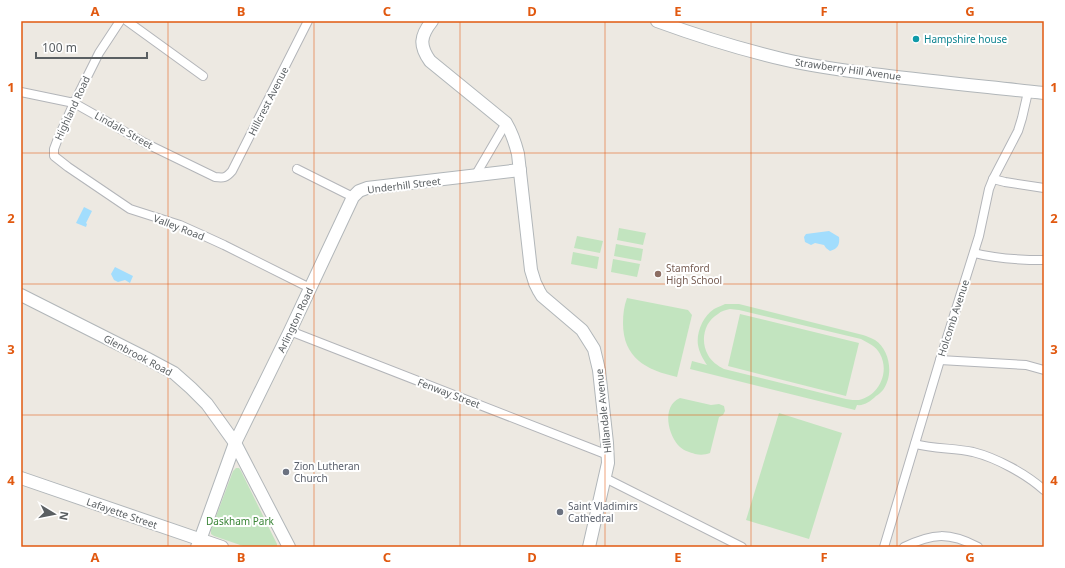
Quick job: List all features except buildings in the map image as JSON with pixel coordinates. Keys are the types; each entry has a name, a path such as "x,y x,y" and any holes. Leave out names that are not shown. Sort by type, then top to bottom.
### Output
{"street":[{"name":"Highland Road","path":"54,156 54,149 57,141 74,103 100,52 120,21"},
{"path":"127,21 202,76"},
{"name":"Hillcrest Avenue","path":"223,178 229,175 232,171 308,21"},
{"name":"Hillandale Avenue","path":"432,21 423,36 422,44 424,53 430,61 506,123 514,139 518,154 531,270 538,291 552,306 582,330 594,349 599,370 608,463 589,547"},
{"name":"Strawberry Hill Avenue","path":"657,21 756,52 807,64 882,75 1044,93"},
{"name":"Lindale Street","path":"21,92 74,103 145,143 214,177 223,178"},
{"name":"Holcomb Avenue","path":"884,547 974,253 983,222 989,189 1018,131 1028,92"},
{"path":"474,176 506,123"},
{"name":"Valley Road","path":"54,156 130,209 180,225 310,288"},
{"path":"297,169 353,197"},
{"name":"Underhill Street","path":"353,197 359,191 367,188 520,170"},
{"path":"993,179 1044,188"},
{"name":"Arlington Road","path":"198,544 235,442 290,331 353,197"},
{"path":"974,253 1008,259 1044,260"},
{"name":"Glenbrook Road","path":"21,295 174,373 191,388 207,404 235,442 289,547"},
{"name":"Fenway Street","path":"290,331 608,455"},
{"path":"940,360 1026,365 1044,370"},
{"path":"915,444 925,447 973,452 988,457 1012,468 1044,490"},
{"name":"Lafayette Street","path":"21,478 198,544 222,547"},
{"path":"605,478 742,547"},
{"path":"904,547 918,540 936,536 964,540 978,547"}],"green space":[{"path":"619,228 646,233 643,245 617,240"},
{"path":"577,236 603,241 600,253 574,248"},
{"path":"616,244 643,249 641,261 614,256"},
{"path":"573,252 599,257 597,269 571,264"},
{"path":"613,259 640,264 637,277 611,272"},
{"path":"627,298 688,310 692,315 677,377 655,371 646,366 632,354 624,335 623,316"},
{"path":"725,304 739,304 863,335 875,340 884,350 889,363 888,377 883,390 867,403 857,405 855,410 690,369 692,361 707,365 699,348 699,330 710,312","holes":["730,309 861,339 869,343 878,351 883,361 884,368 881,382 872,394 866,398 851,400 724,369 715,363 708,355 704,344 705,332 709,322 719,313"]},
{"path":"740,314 859,343 846,396 728,366"},
{"path":"680,398 711,405 719,404 724,406 725,411 723,415 719,417 710,453 699,455 685,450 680,447 672,436 668,421 668,414 670,407"},
{"path":"779,413 842,433 809,539 746,520"},
{"name":"Daskham Park","path":"236,468 239,468 241,471 277,544 277,547 246,547 211,534 211,530 233,471"}],"water":[{"path":"84,207 92,211 86,223 86,227 76,223"},
{"path":"829,231 839,237 838,246 833,250 830,251 824,245 815,243 811,245 805,242 804,237 806,234"},
{"path":"115,267 133,276 130,283 125,280 118,282 114,280 111,274"}],"place":[{"name":"Hampshire house","path":"916,39"},
{"name":"Stamford High School","path":"658,274"},
{"name":"Zion Lutheran Church","path":"286,472"},
{"name":"Saint Vladimirs Cathedral","path":"560,512"}]}
